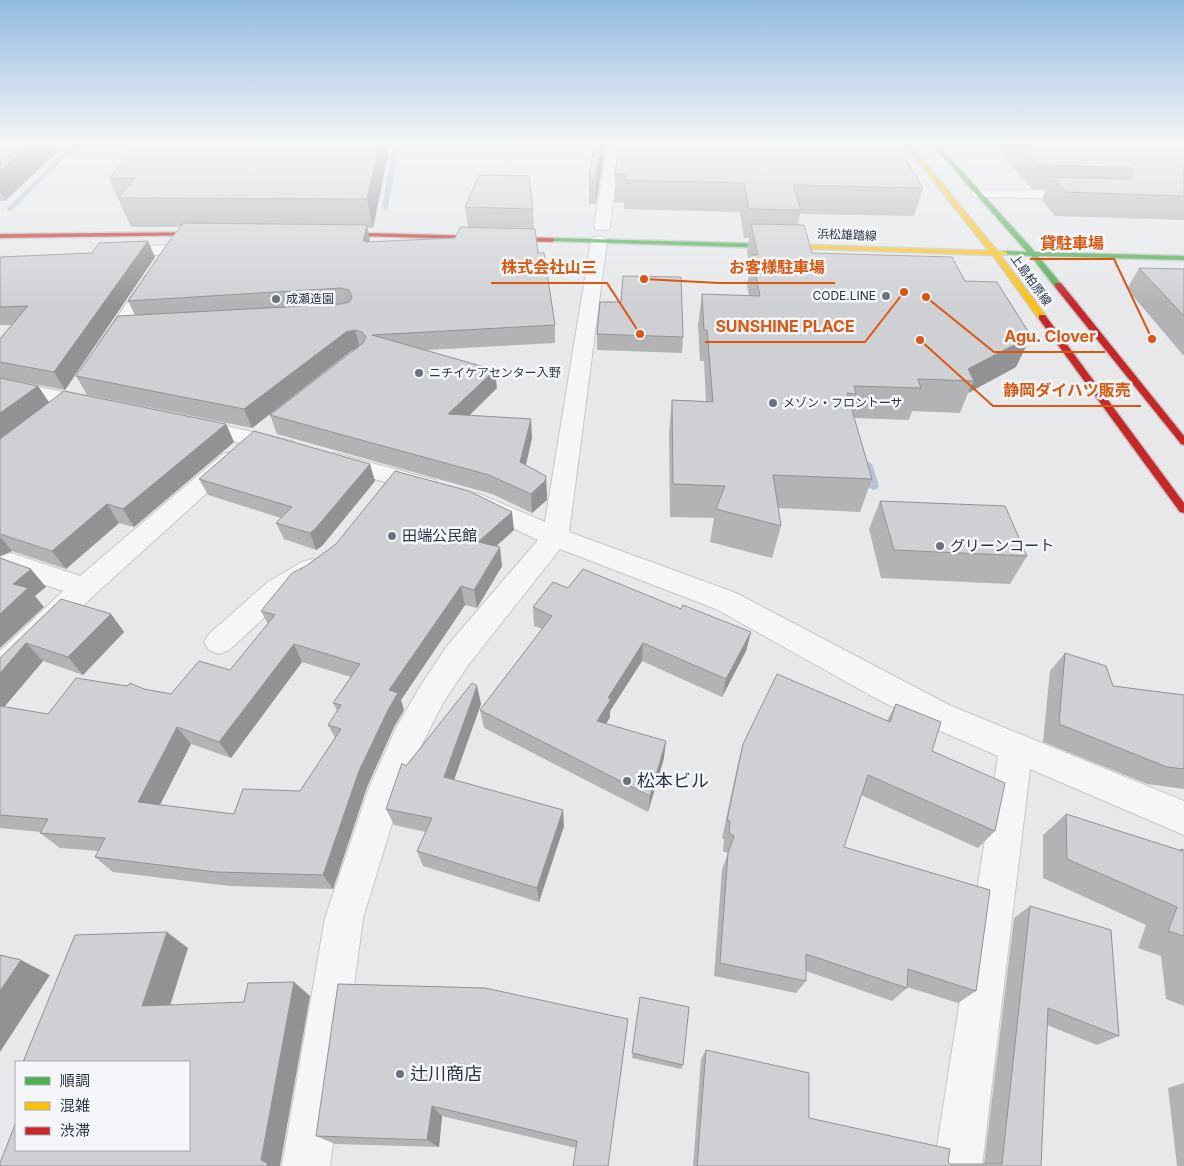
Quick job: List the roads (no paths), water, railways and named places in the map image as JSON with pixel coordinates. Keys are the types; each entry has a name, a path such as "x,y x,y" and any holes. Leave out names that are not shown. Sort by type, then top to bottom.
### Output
{"street":[{"path":"306,1166 344,918 386,788 408,738 432,694 453,662 555,538 606,196"},
{"name":"上島柏原線","path":"949,196 995,253 1184,510"},
{"name":"上島柏原線","path":"980,196 1033,254 1184,442"},
{"name":"浜松雄踏線","path":"316,234 601,231 995,253 1184,258"},
{"path":"98,359 172,250 186,233"},
{"path":"0,236 228,233"},
{"path":"962,236 1034,238"},
{"path":"105,253 172,250"},
{"path":"120,327 140,326"},
{"path":"0,385 76,392 120,410"},
{"path":"47,418 76,392"},
{"path":"168,420 263,432 394,477 482,502 555,538 726,601 881,686 940,716 1184,818"},
{"path":"0,671 37,632 132,543 263,432"},
{"path":"375,500 394,477"},
{"path":"219,642 278,589 303,576 332,554"},
{"path":"10,564 84,588"},
{"path":"958,1166 1016,749"}],"waterway":[{"path":"9,210 23,196"},
{"path":"385,208 387,196"},
{"path":"867,464 873,486"}],"place":[{"name":"お客様駐車場","path":"644,279"},
{"name":"SUNSHINE PLACE","path":"904,292"},
{"name":"CODE.LINE","path":"886,296"},
{"name":"Agu. Clover","path":"926,297"},
{"name":"成瀬造園","path":"276,299"},
{"name":"株式会社山三","path":"640,334"},
{"name":"貸駐車場","path":"1152,339"},
{"name":"静岡ダイハツ販売","path":"920,340"},
{"name":"ニチイケアセンター入野","path":"419,373"},
{"name":"メゾン・フロントーサ","path":"773,403"},
{"name":"田端公民館","path":"392,536"},
{"name":"グリーンコート","path":"940,546"},
{"name":"松本ビル","path":"627,781"},
{"name":"辻川商店","path":"400,1074"}]}
